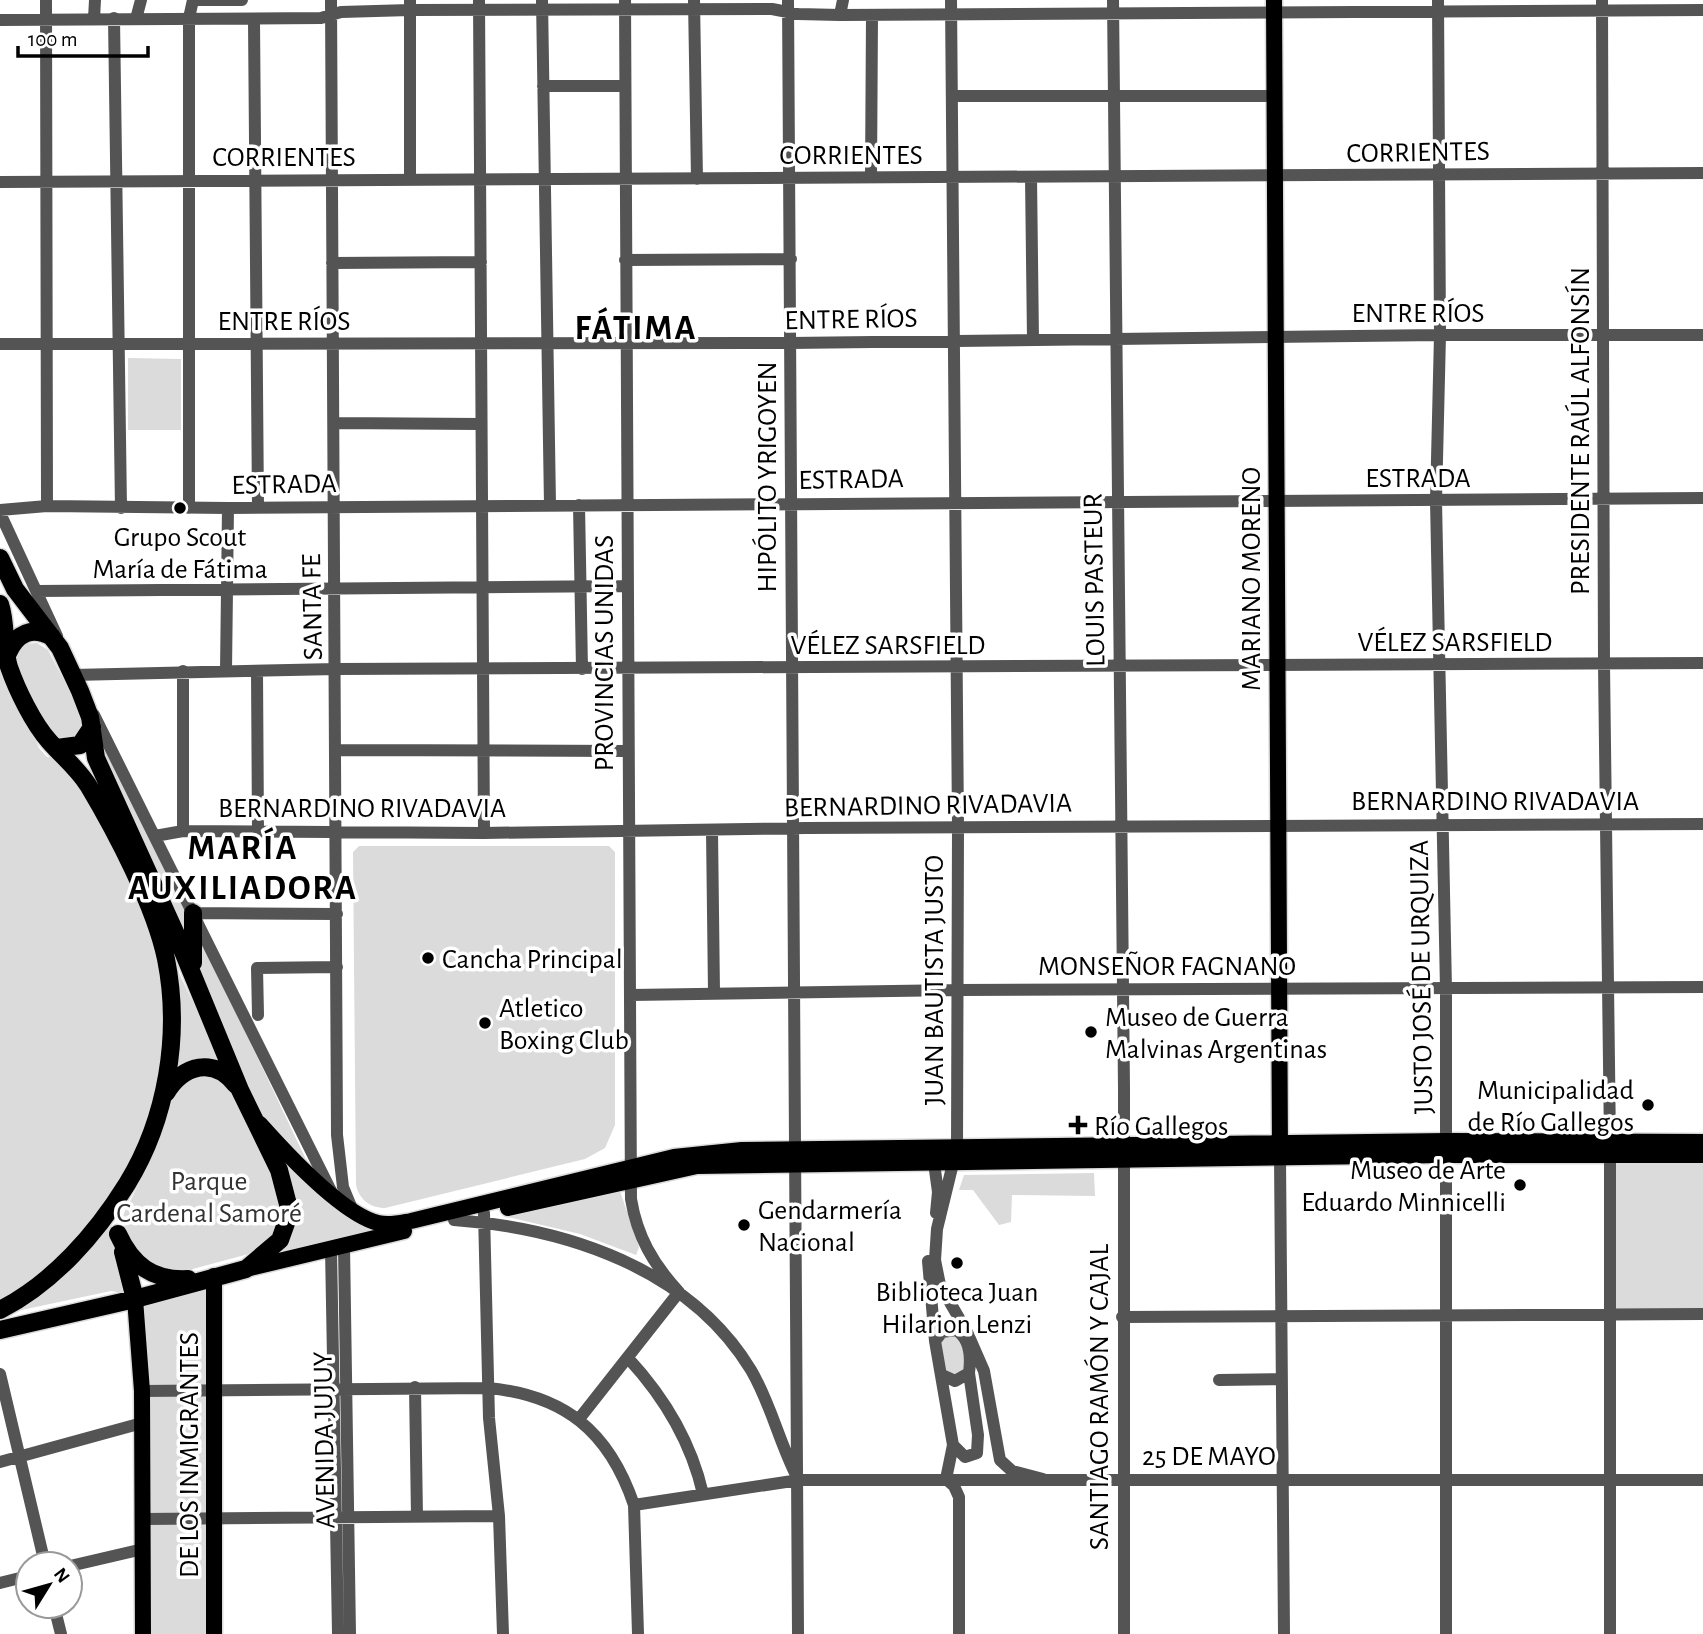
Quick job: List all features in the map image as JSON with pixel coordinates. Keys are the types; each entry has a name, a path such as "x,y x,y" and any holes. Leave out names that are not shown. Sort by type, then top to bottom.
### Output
{"highway":[{"path":"0,558 15,589 57,643 77,683 92,727 96,758 198,987 240,1090 279,1170 290,1212 280,1240 246,1269 135,1299 0,1330"},
{"path":"0,604 7,637 5,657 42,732 80,774 94,797 119,843 161,941 168,974 171,1018 164,1095 145,1149 117,1200 85,1241 63,1263 18,1301 0,1310"},
{"path":"5,657 15,640 26,632 36,630 57,643"},
{"path":"57,748 80,745 92,727"},
{"path":"193,914 191,944 198,987"},
{"path":"164,1095 183,1073 207,1066 226,1074 240,1090"},
{"path":"117,1200 118,1234 135,1299"},
{"path":"118,1234 130,1257 153,1274 173,1280 213,1277"}],"main road":[{"name":"MARIANO MORENO","path":"1274,7 1280,1150"},
{"path":"256,1120 292,1158 332,1194 374,1223 394,1224 630,1173"},
{"path":"1610,1149 1703,1142"},
{"path":"246,1269 454,1220 484,1218 695,1154 957,1155 1446,1148 1610,1149 1703,1155"},
{"path":"795,1156 933,1163 957,1155"},
{"name":"DE LOS INMIGRANTES","path":"213,1277 214,1634"},
{"path":"135,1299 142,1391 143,1634"}],"street":[{"path":"46,0 47,506"},
{"path":"94,19 95,0"},
{"path":"136,19 141,0"},
{"path":"189,508 189,18 193,0 242,0"},
{"name":"SANTA FE","path":"331,0 338,833 337,1135 343,1187 353,1211"},
{"path":"840,15 843,0"},
{"name":"JUAN BAUTISTA JUSTO","path":"932,1270 937,1229 957,1155 958,827 951,0"},
{"path":"0,20 254,20 331,16 341,12 410,5 694,5 772,9 788,6 840,15 951,15 1113,6 1602,6 1703,10"},
{"path":"410,5 410,180"},
{"path":"479,5 484,833"},
{"path":"542,5 550,344 550,505"},
{"name":"PROVINCIAS UNIDAS","path":"625,5 630,1173 633,1214 644,1247 661,1273 678,1292"},
{"path":"694,5 697,179"},
{"name":"HIPÓLITO YRIGOYEN","path":"788,6 798,1634"},
{"name":"LOUIS PASTEUR","path":"1113,6 1123,1153"},
{"name":"PRESIDENTE RAÚL ALFONSÍN","path":"1602,6 1605,173 1604,665 1610,1149 1610,1634"},
{"name":"JUSTO JOSÉ DE URQUIZA","path":"1438,7 1440,335 1436,501 1437,664 1446,989 1446,1634"},
{"path":"871,177 872,15"},
{"path":"114,18 121,508"},
{"path":"254,20 258,507"},
{"path":"543,86 625,86"},
{"path":"952,96 1275,96"},
{"name":"CORRIENTES","path":"0,182 1703,173"},
{"path":"1031,177 1033,340"},
{"path":"625,261 791,258"},
{"path":"332,263 481,262"},
{"name":"ENTRE RÍOS","path":"0,344 625,344 1440,335 1703,335"},
{"path":"334,423 481,424"},
{"name":"ESTRADA","path":"0,511 47,506 228,509 955,501 1117,503 1703,498"},
{"path":"579,505 582,669"},
{"path":"226,671 228,509"},
{"path":"0,511 37,591 57,643"},
{"path":"37,591 627,586"},
{"name":"VÉLEZ SARSFIELD","path":"77,683 183,671 1703,663"},
{"path":"183,671 183,831"},
{"path":"257,671 258,831"},
{"path":"77,683 332,1194"},
{"path":"337,750 627,751"},
{"name":"BERNARDINO RIVADAVIA","path":"155,836 183,831 484,833 958,827 1703,824"},
{"path":"712,831 714,993"},
{"path":"193,914 337,914"},
{"path":"258,1015 257,968 337,967"},
{"name":"MONSEÑOR FAGNANO","path":"631,995 793,991 1703,987"},
{"path":"308,1147 327,1154 334,1148 337,1135"},
{"path":"1280,1150 1284,1634"},
{"name":"SANTIAGO RAMÓN Y CAJAL","path":"1123,1153 1124,1634"},
{"path":"933,1163 938,1205 928,1245 935,1286 932,1307 935,1341 953,1445 946,1479 954,1486 959,1497 959,1634"},
{"path":"503,1634 499,1516 488,1388 484,1218 559,1237 624,1260 678,1292 715,1326 749,1368 769,1405 799,1480"},
{"name":"AVENIDA JUJUY","path":"338,1247 343,1518 351,1634"},
{"path":"624,1260 637,1259 644,1247"},
{"path":"935,1286 950,1302 984,1371 1000,1460 1012,1471 1043,1479"},
{"path":"579,1419 678,1292"},
{"path":"932,1307 950,1302"},
{"path":"1122,1317 1703,1314"},
{"path":"935,1341 947,1329 966,1334"},
{"path":"953,1445 965,1457 977,1453 978,1435 966,1334"},
{"path":"628,1358 665,1402 682,1432 695,1460 703,1494"},
{"path":"942,1375 955,1381 970,1373"},
{"path":"0,1374 42,1550"},
{"path":"1219,1380 1282,1379"},
{"path":"142,1391 341,1387 488,1388 541,1397 579,1419 608,1454 634,1506 638,1634"},
{"path":"415,1387 417,1517"},
{"path":"0,1462 142,1423"},
{"name":"25 DE MAYO","path":"634,1506 799,1480 1703,1480"},
{"path":"144,1519 499,1516"},
{"name":"AVENIDA JUJUY","path":"338,1634 343,1518"},
{"path":"84,1563 143,1549"}],"green space":[{"path":"128,358 181,359 181,430 128,430"},
{"path":"37,643 48,650 82,716 82,728 74,738 61,740 54,734 38,712 24,684 19,671 18,650 25,644"},
{"path":"0,662 39,748 47,757 57,758 82,785 122,866 144,919 158,971 163,1023 160,1073 148,1122 127,1170 97,1215 59,1259 0,1304"},
{"path":"96,723 189,914 187,940 100,760"},
{"name":"Atletico Boxing Club","path":"359,846 609,846 615,852 615,1125 605,1148 585,1159 385,1208 370,1204 363,1198 356,1185 353,852"},
{"path":"195,926 311,1170 263,1121 200,986"},
{"path":"169,952 224,1068 171,1074"},
{"name":"Parque Cardenal Samoré","path":"196,1073 212,1075 226,1085 273,1174 284,1212 281,1229 256,1252 174,1274 149,1266 124,1231 123,1215 143,1176 170,1098"},
{"path":"1610,1155 1703,1155 1703,1314 1608,1315"},
{"path":"278,1158 320,1193 376,1231 269,1259 285,1241"},
{"path":"1094,1173 1095,1196 1012,1195 1011,1222 999,1225 973,1190 959,1190 964,1175"},
{"path":"620,1191 639,1247 636,1255 580,1234 508,1217"},
{"path":"111,1223 130,1294 111,1291 12,1312"},
{"path":"209,1282 209,1385 149,1386 145,1382 144,1303"},
{"path":"945,1334 961,1338 967,1367 961,1377 945,1372 940,1341"},
{"path":"208,1394 211,1513 150,1514 149,1396"},
{"path":"208,1522 211,1634 148,1634 147,1524"}],"place":[{"name":"Grupo Scout María de Fátima","path":"180,508"},
{"name":"Cancha Principal","path":"428,958"},
{"name":"Atletico Boxing Club","path":"485,1023"},
{"name":"Museo de Guerra Malvinas Argentinas","path":"1091,1032"},
{"name":"Municipalidad de Río Gallegos","path":"1648,1105"},
{"name":"Río Gallegos","path":"1078,1125"},
{"name":"Museo de Arte Eduardo Minnicelli","path":"1520,1185"},
{"name":"Gendarmería Nacional","path":"744,1225"},
{"name":"Biblioteca Juan Hilarion Lenzi","path":"957,1263"}],"district":[{"name":"FÁTIMA","path":"636,327"},
{"name":"MARÍA AUXILIADORA","path":"243,867"}]}
